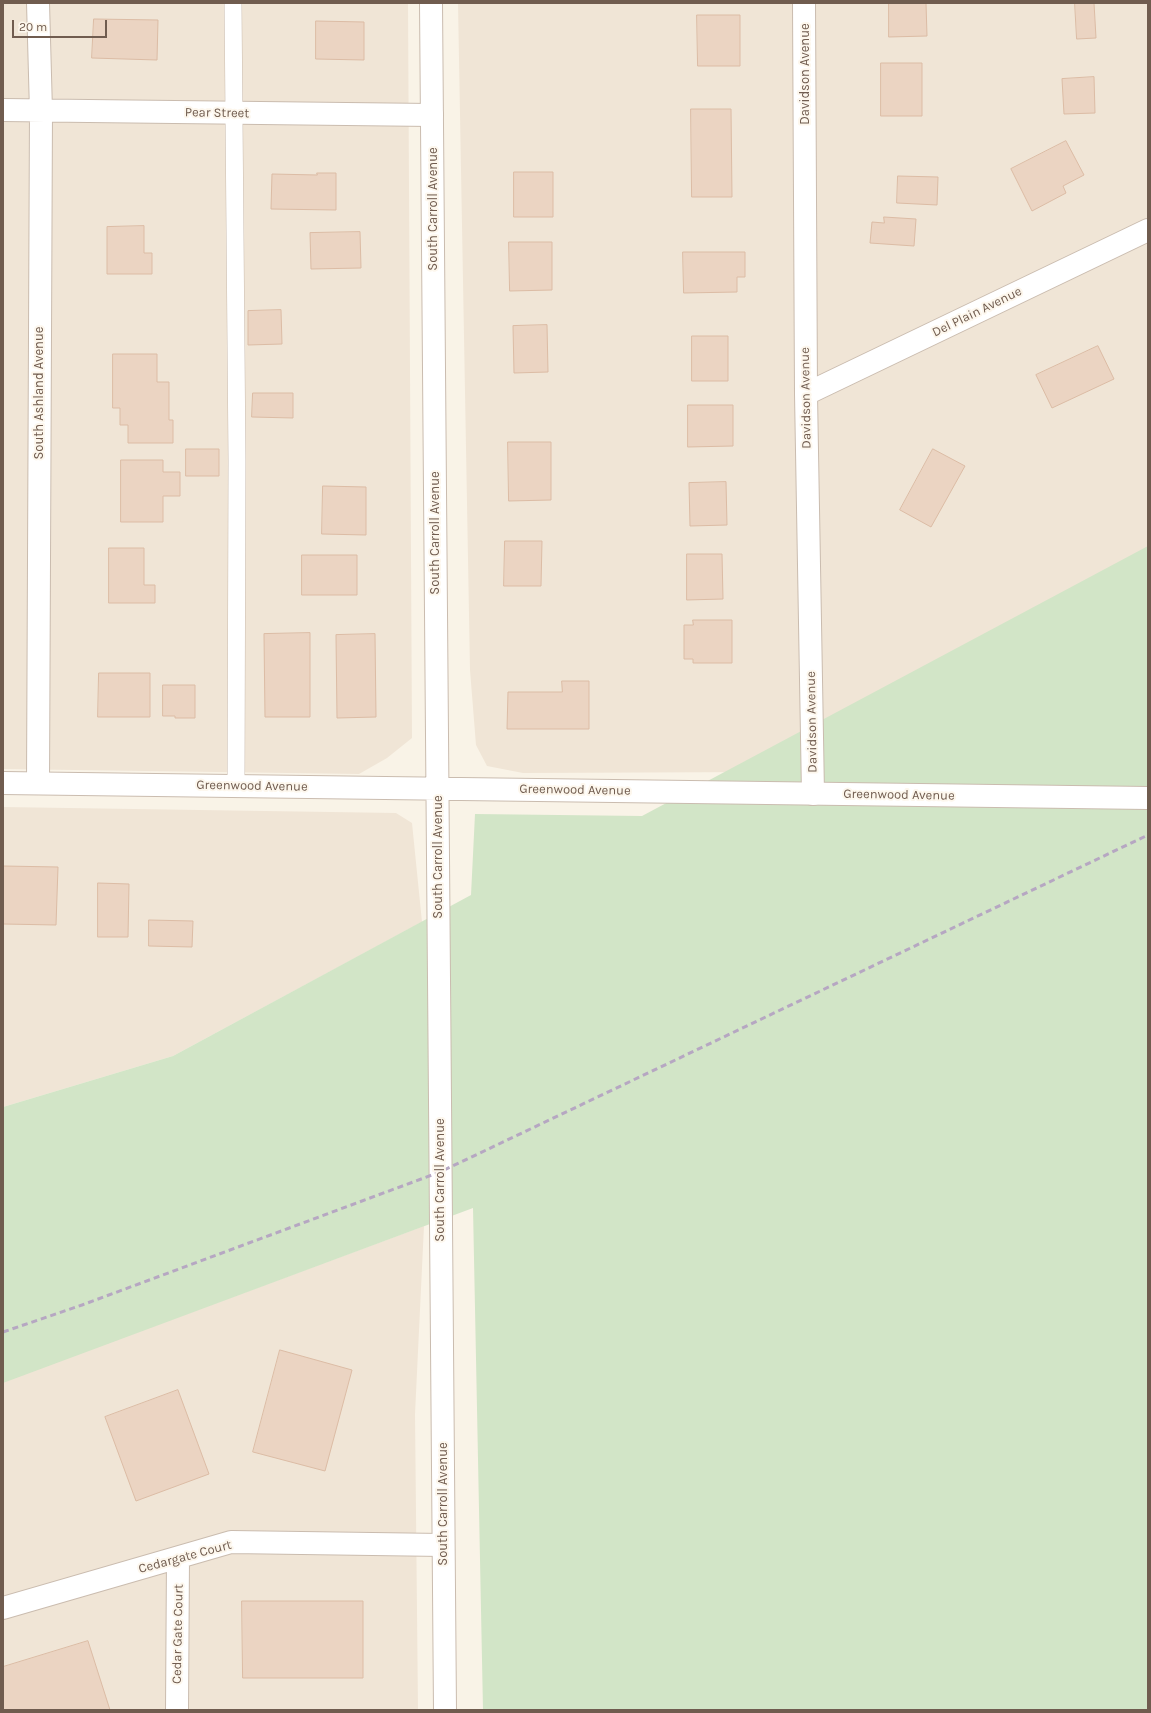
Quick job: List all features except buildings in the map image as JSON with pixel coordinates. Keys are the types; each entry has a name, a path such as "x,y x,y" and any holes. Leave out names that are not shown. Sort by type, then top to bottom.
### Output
{"street":[{"name":"South Ashland Avenue","path":"38,3 41,111 38,783"},
{"name":"South Carroll Avenue","path":"431,3 445,1710"},
{"name":"Davidson Avenue","path":"804,3 806,394 813,794"},
{"name":"Pear Street","path":"3,110 432,115"},
{"name":"Del Plain Avenue","path":"806,394 1148,230"},
{"name":"Greenwood Avenue","path":"3,783 1148,798"},
{"name":"Cedargate Court","path":"3,1608 231,1542 443,1544"},
{"name":"Cedar Gate Court","path":"177,1710 178,1558"}],"lane":[{"path":"233,3 237,445 236,786"}],"shaded area":[{"path":"3,3 408,3 412,738 387,758 359,774 3,769"},
{"path":"458,3 1148,3 1148,575 764,772 523,773 487,766 476,745 470,670"},
{"path":"3,807 396,813 412,823 422,922 173,1056 3,1107"},
{"path":"424,1226 415,1414 418,1710 3,1710 3,1382"}],"green space":[{"path":"1148,546 1148,1710 483,1710 473,1208 3,1383 3,1107 173,1056 471,895 475,814 642,816"}],"railway":[{"path":"3,1332 82,1305 440,1172 1148,835"}]}
